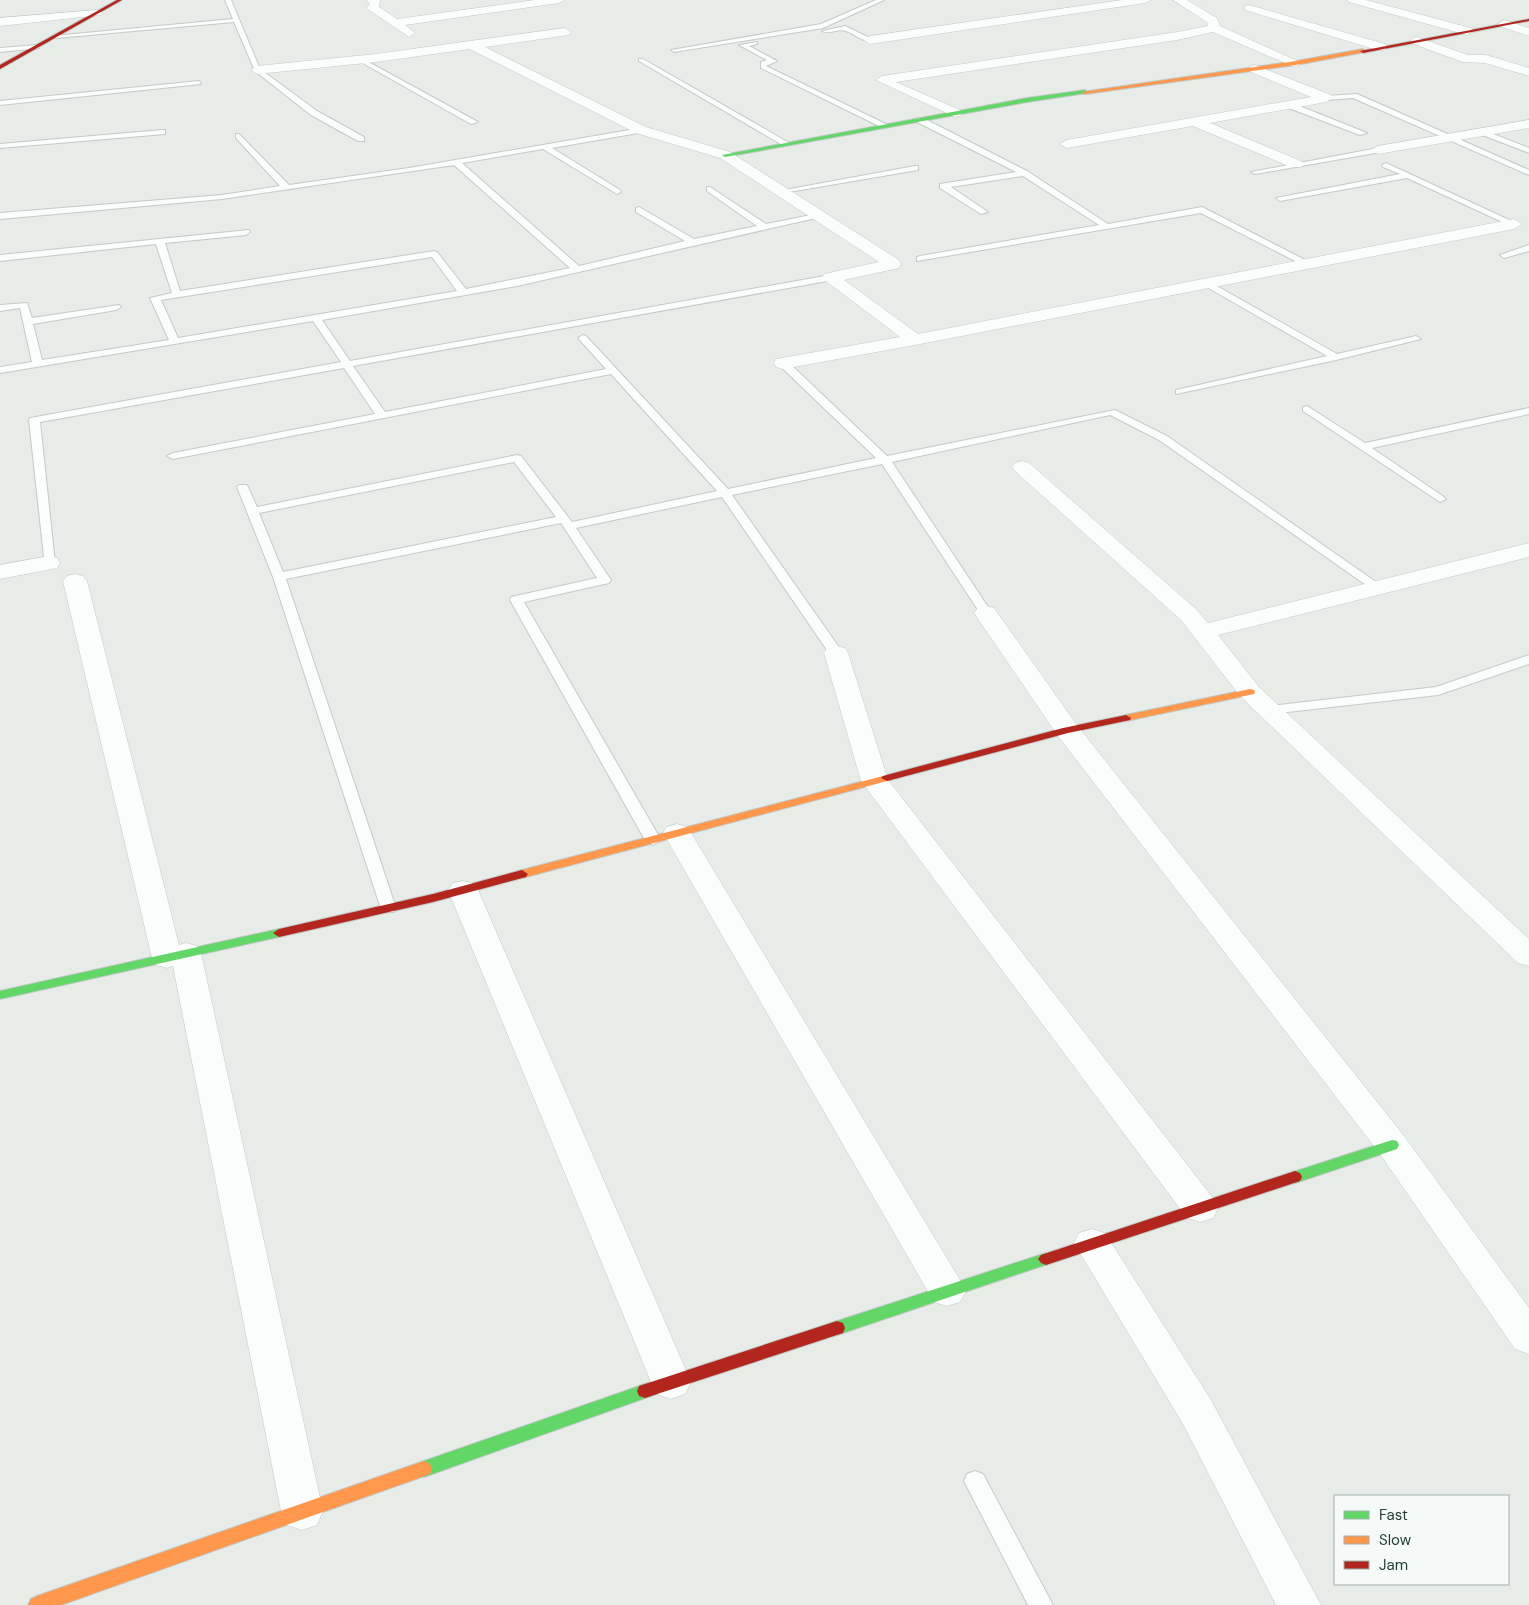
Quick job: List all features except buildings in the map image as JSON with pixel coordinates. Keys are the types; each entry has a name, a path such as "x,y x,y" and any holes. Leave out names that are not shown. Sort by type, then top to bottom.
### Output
{"street":[{"path":"0,67 120,0"},
{"path":"373,0 376,2 373,8 435,51"},
{"path":"395,23 559,0"},
{"path":"870,40 1145,0"},
{"path":"1179,0 1213,20 1214,28"},
{"path":"1353,0 1467,31"},
{"path":"1273,3 1249,8 1381,48"},
{"path":"0,22 96,13"},
{"path":"725,155 1027,100 1296,63 1529,20"},
{"path":"1504,24 1529,32"},
{"path":"955,113 882,80 1177,36 1214,28 1296,63"},
{"path":"257,70 435,51 565,32"},
{"path":"870,40 896,52"},
{"path":"1417,41 1467,59 1486,59 1529,72"},
{"path":"474,46 641,130 725,155 893,264 830,278"},
{"path":"921,64 938,72"},
{"path":"1255,69 1326,98"},
{"path":"1067,144 1326,98"},
{"path":"1196,122 1296,164"},
{"path":"1378,150 1529,124"},
{"path":"783,363 915,340 1514,224"},
{"path":"830,278 915,340"},
{"path":"1022,467 1189,615 1250,692 1529,956"},
{"path":"1203,632 1529,550"},
{"path":"0,572 49,563"},
{"path":"75,581 176,956 302,1511"},
{"path":"986,613 1067,730 1392,1145 1529,1338"},
{"path":"836,653 875,781 1200,1208"},
{"path":"0,995 463,890 1067,730 1250,692"},
{"path":"665,837 947,1291"},
{"path":"463,890 671,1382"},
{"path":"36,1605 671,1382 1392,1145"},
{"path":"1092,1243 1197,1412 1299,1605"}],"lane":[{"path":"228,0 238,20 257,70 314,113 361,139"},
{"path":"674,50 823,26 881,0"},
{"path":"56,36 238,20"},
{"path":"870,40 845,28 742,45 774,61 763,63 763,66 886,126"},
{"path":"0,50 37,47"},
{"path":"361,60 474,122"},
{"path":"641,60 788,144"},
{"path":"0,103 199,83"},
{"path":"1326,98 1354,96 1529,173"},
{"path":"1289,105 1363,133"},
{"path":"920,120 1024,173 1106,226"},
{"path":"0,216 222,197 456,162 641,130"},
{"path":"0,146 162,132"},
{"path":"1483,132 1529,151"},
{"path":"239,136 257,158 287,188"},
{"path":"545,147 617,192"},
{"path":"1255,172 1378,150"},
{"path":"456,162 577,269"},
{"path":"1386,165 1514,224"},
{"path":"782,191 914,168"},
{"path":"984,212 943,186 1024,173"},
{"path":"1280,198 1408,175"},
{"path":"710,189 764,227"},
{"path":"638,210 693,242"},
{"path":"920,259 1202,210 1308,264"},
{"path":"0,370 463,292 821,216"},
{"path":"0,258 246,232"},
{"path":"160,242 177,295"},
{"path":"1504,255 1529,248"},
{"path":"175,342 155,298 434,254 463,292"},
{"path":"49,563 34,420 830,278"},
{"path":"1208,284 1336,357"},
{"path":"0,308 24,304 38,364"},
{"path":"28,322 116,307"},
{"path":"316,318 382,416"},
{"path":"583,338 725,493 836,653"},
{"path":"1180,392 1416,339"},
{"path":"783,363 885,460 986,613"},
{"path":"173,456 613,371"},
{"path":"1307,409 1440,499"},
{"path":"1363,447 1529,411"},
{"path":"280,577 725,493 1111,412 1163,438 1380,588"},
{"path":"253,511 517,458 567,523 605,580 516,600 665,837"},
{"path":"243,487 280,577 388,908"},
{"path":"1269,710 1438,692 1529,658"},
{"path":"975,1481 1041,1605"}],"traffic: fast":[{"path":"725,155 1027,100 1085,92"},
{"path":"0,995 279,933"},
{"path":"1295,1177 1392,1145"},
{"path":"837,1328 1046,1259"},
{"path":"424,1469 645,1391"}],"traffic: slow":[{"path":"1085,92 1296,63 1363,51"},
{"path":"1126,718 1250,692"},
{"path":"522,874 887,778"},
{"path":"37,1605 424,1469"}],"traffic: jam":[{"path":"0,67 120,0"},
{"path":"1363,51 1529,20"},
{"path":"887,778 1067,730 1126,718"},
{"path":"279,933 433,898 522,874"},
{"path":"1046,1259 1295,1177"},
{"path":"645,1391 837,1328"}]}
